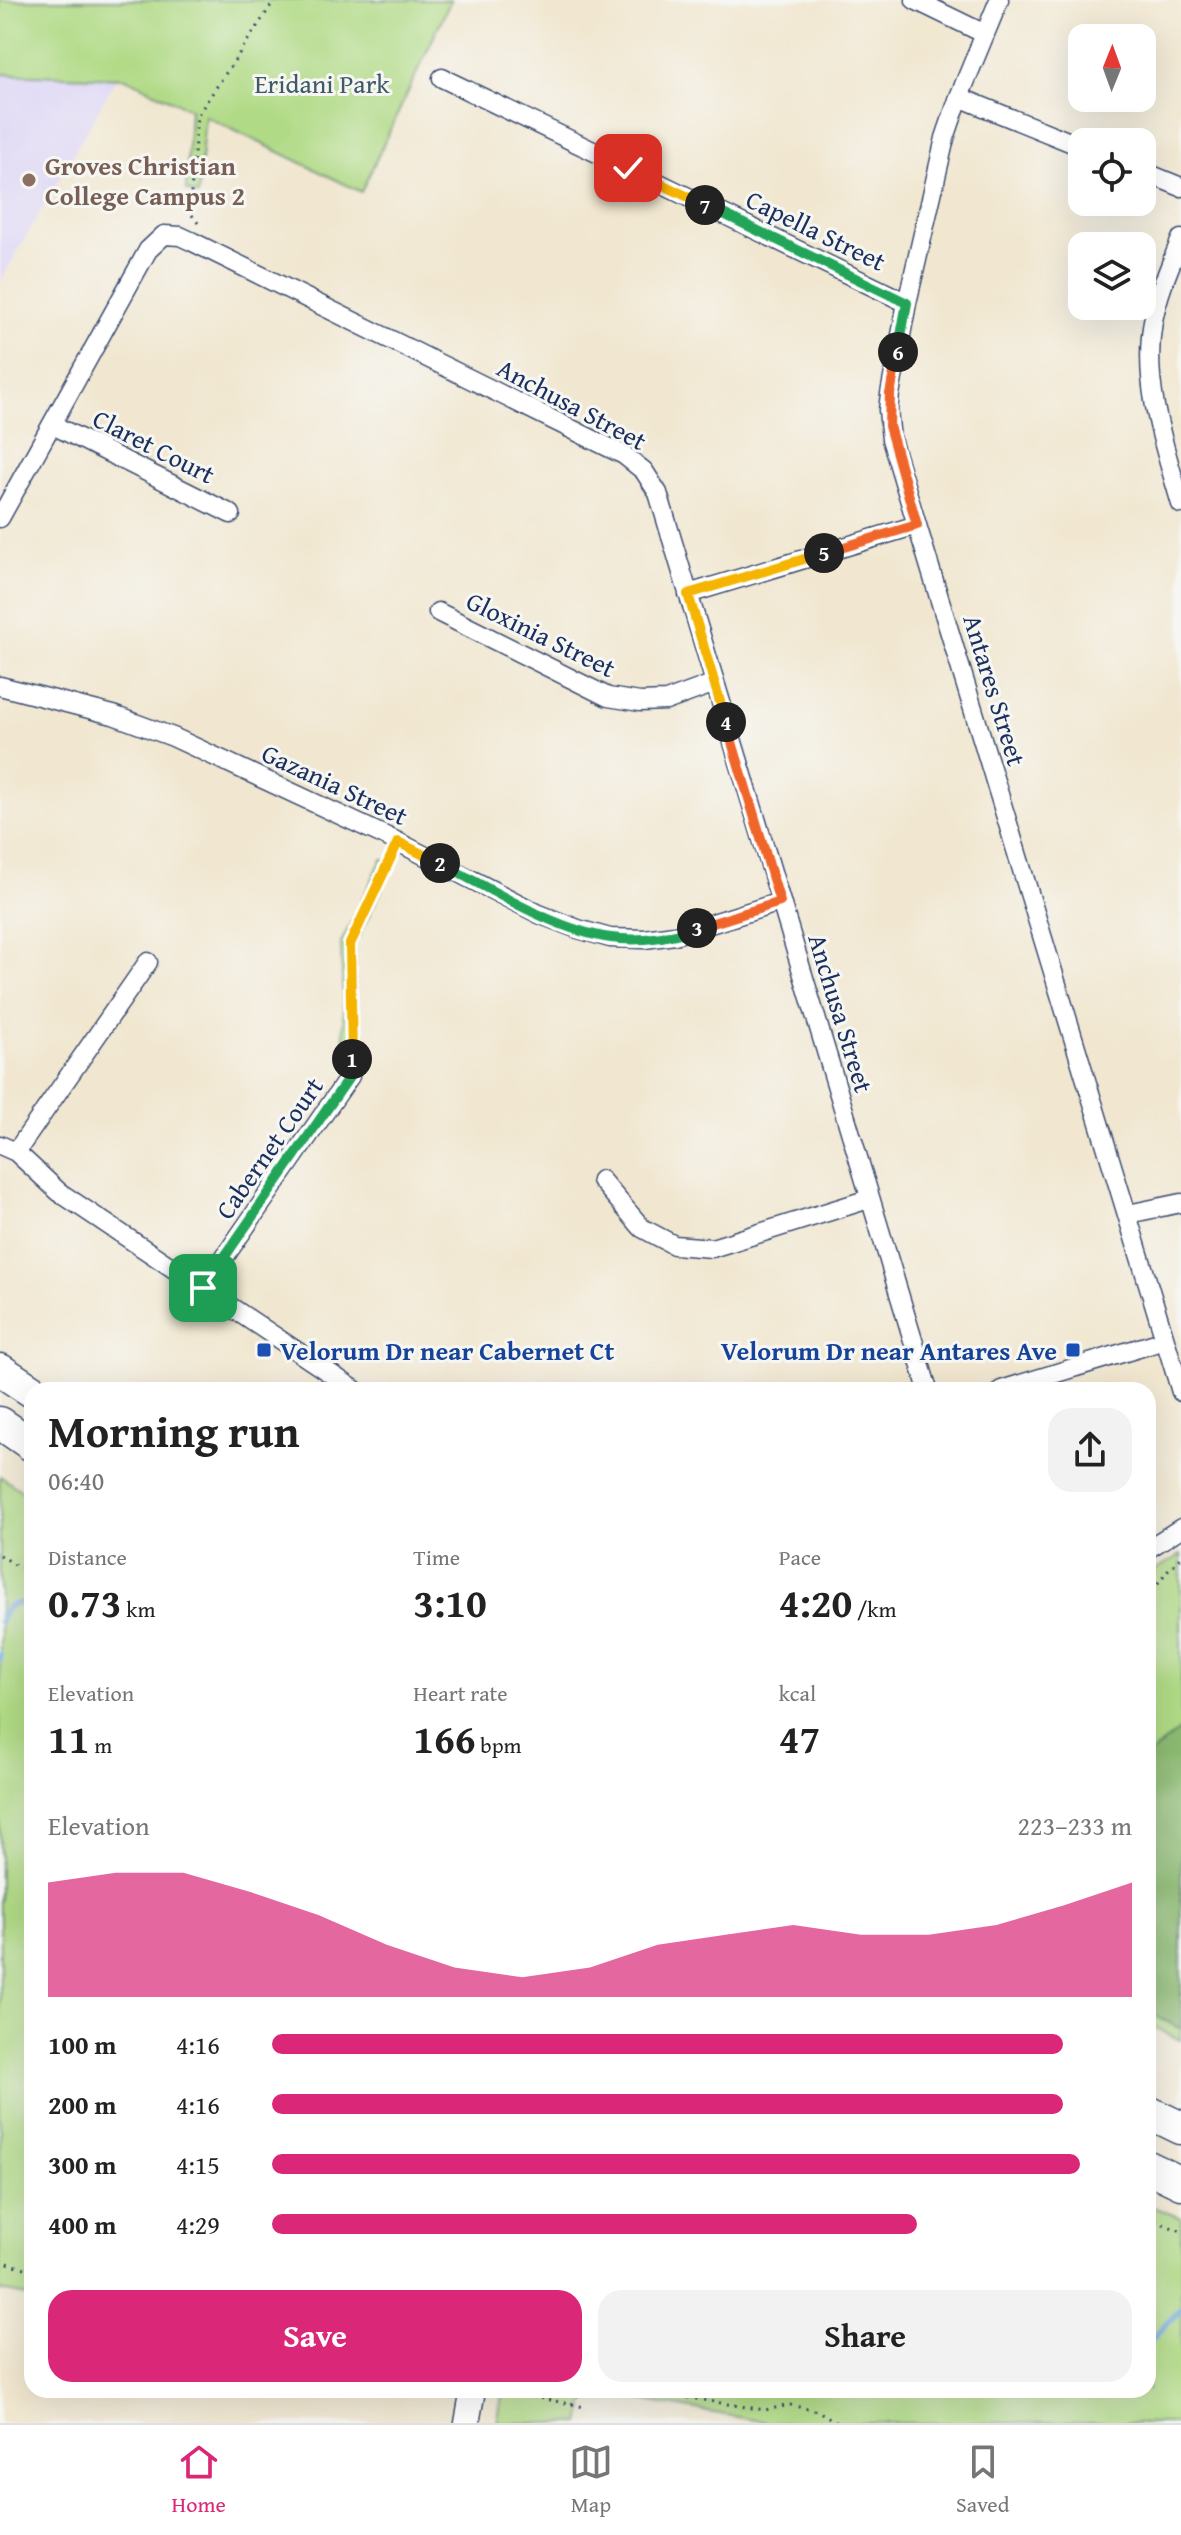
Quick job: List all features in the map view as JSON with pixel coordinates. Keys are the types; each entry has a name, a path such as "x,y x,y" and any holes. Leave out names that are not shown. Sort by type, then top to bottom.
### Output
{"highway":[{"path":"0,1370 24,1386"},
{"path":"0,1423 24,1440"},
{"path":"1156,2116 1181,2128"},
{"path":"1156,2171 1181,2183"}],"street":[{"path":"915,0 985,34"},
{"name":"Antares Street","path":"999,0 945,138 907,303 888,410 891,439 1181,1392"},
{"name":"Capella Street","path":"442,78 907,303"},
{"path":"959,97 1068,141"},
{"path":"1156,177 1181,187"},
{"name":"Anchusa Street","path":"0,518 148,250 164,235 180,236 193,242 624,455 644,471 658,493 926,1382"},
{"path":"1181,239 1163,283 1152,322 1150,369 1155,415 1181,504"},
{"name":"Claret Court","path":"53,425 231,514"},
{"path":"688,594 917,525"},
{"name":"Gloxinia Street","path":"438,612 608,697 640,702 666,701 715,683"},
{"name":"Gazania Street","path":"0,686 113,715 173,737 398,842 539,914 610,938 644,939 675,935 780,902"},
{"path":"148,962 8,1148 59,1192 343,1382"},
{"name":"Cabernet Court","path":"203,1288 350,1076"},
{"path":"601,1180 642,1228 674,1245 712,1248 869,1199"},
{"path":"1128,1214 1181,1203"},
{"path":"1027,1382 1165,1340"},
{"path":"1156,1544 1181,1528"},
{"path":"467,2423 472,2398"}],"path":[{"path":"193,242 198,223 190,206 197,116 275,0"},
{"path":"350,1076 350,944 398,842"},
{"path":"0,1555 24,1568"},
{"path":"1156,1586 1181,1558"},
{"path":"1156,2221 1181,2231"},
{"path":"0,2261 24,2268"},
{"path":"537,2398 584,2407"},
{"path":"572,2404 575,2398"},
{"path":"690,2398 765,2410 790,2405 818,2411 838,2423"}],"shaded area":[{"name":"Groves Christian College Campus 2","path":"0,74 116,79 0,282"}],"green space":[{"name":"Eridani Park","path":"0,0 451,0 361,192 205,116 198,195 186,190 190,109 126,78 0,74"},
{"path":"382,859 394,864 354,946 357,1039 344,1039 341,943"},
{"path":"0,1476 24,1492 24,2296 0,2291"},
{"path":"1181,1555 1181,2040 1156,2029 1156,1569"},
{"path":"1181,1729 1181,2029 1156,2016 1156,1749"},
{"path":"1156,2208 1181,2218 1181,2423 771,2423 628,2398 1156,2398"},
{"path":"502,2398 586,2398 581,2423 497,2423"}],"waterway":[{"path":"0,1621 7,1607 24,1602"},
{"path":"0,1654 0,1659"},
{"path":"1156,2335 1181,2309"}],"place":[{"name":"Groves Christian College Campus 2","path":"29,180"},
{"name":"Velorum Dr near Cabernet Ct","path":"264,1350"},
{"name":"Velorum Dr near Antares Ave","path":"1073,1350"}],"route":[{"path":"203,1288 350,1076 350,944 398,842 539,914 610,938 644,939 675,935 780,902 688,594 917,525 891,439 888,410 907,303 628,168"}]}
